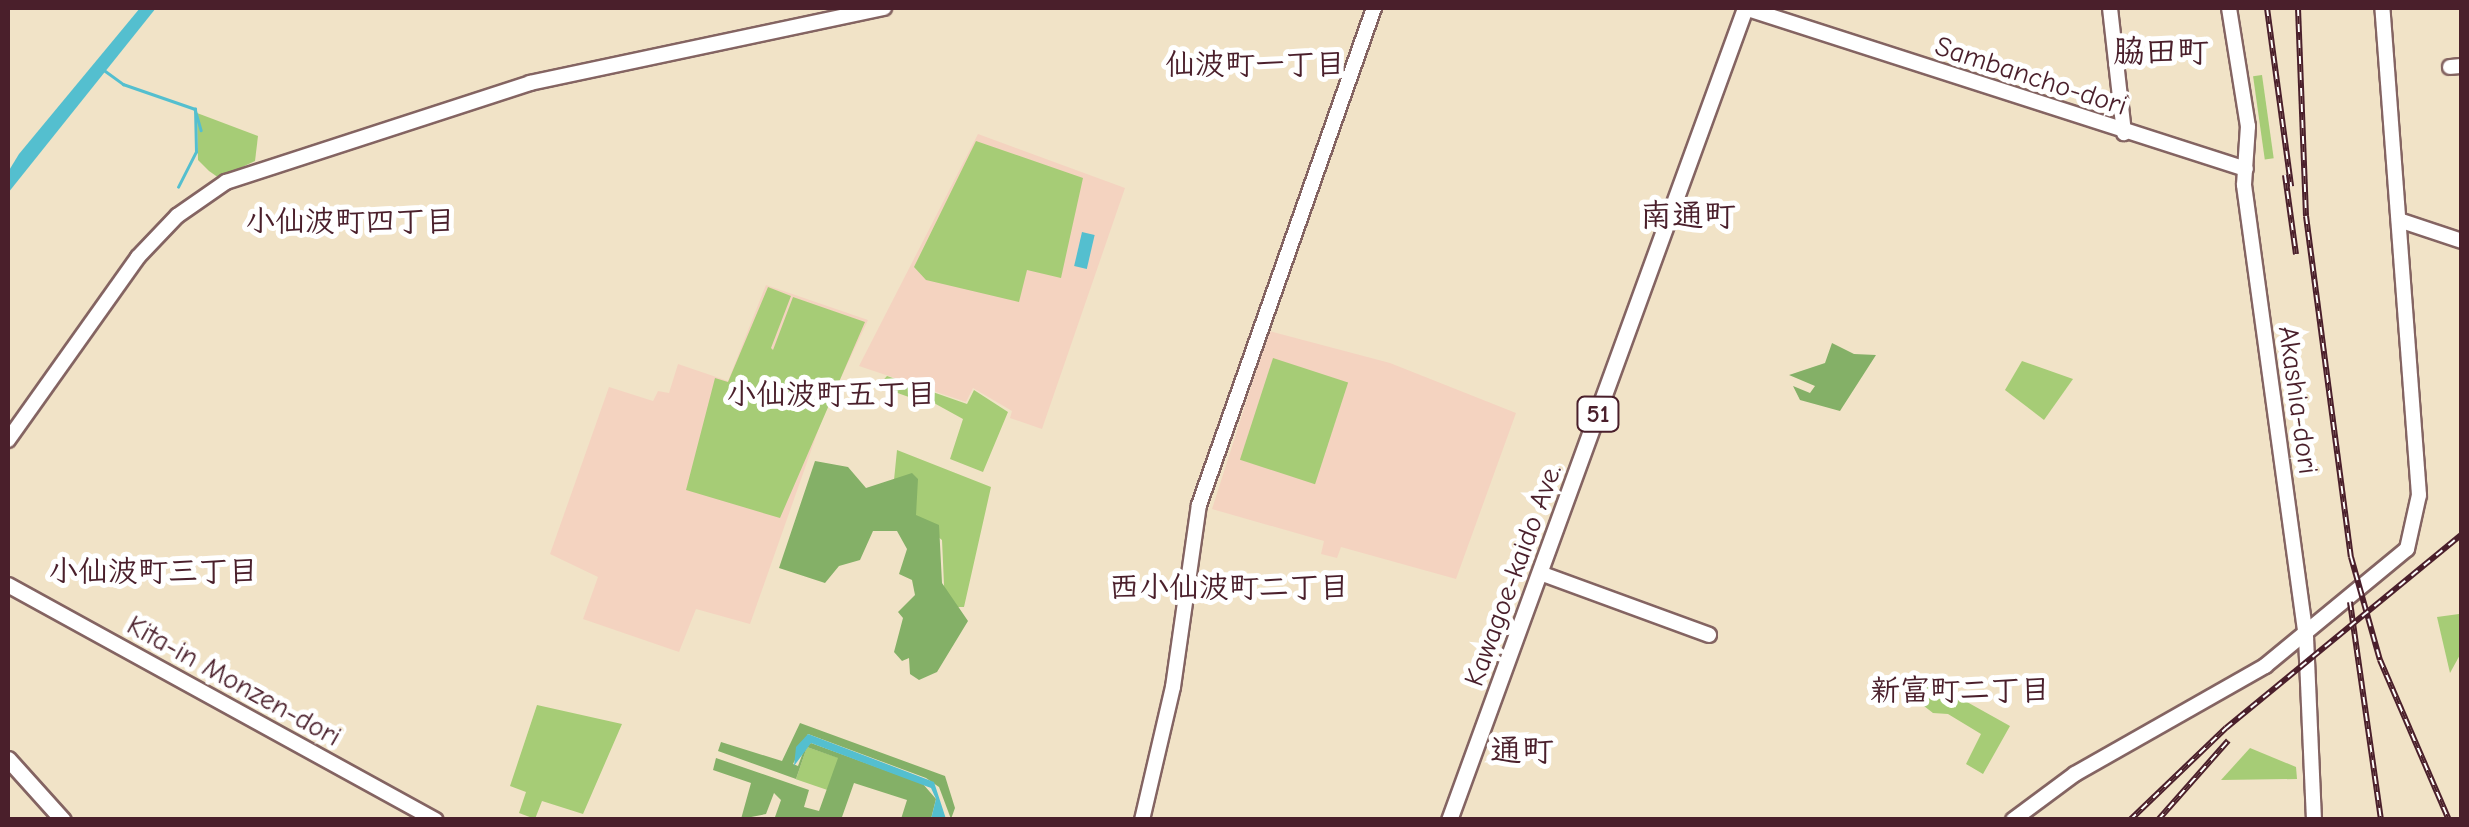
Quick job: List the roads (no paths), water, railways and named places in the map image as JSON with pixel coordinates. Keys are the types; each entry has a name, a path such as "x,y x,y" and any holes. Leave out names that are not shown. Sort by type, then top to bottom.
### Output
{"main road":[{"name":"Kawagoe-kaido Ave.","path":"1448,820 1745,8"},
{"path":"8,759 63,820"}],"street":[{"path":"8,440 138,257 178,216 226,182 530,83 884,8"},
{"path":"1142,820 1173,688 1199,505 1374,8"},
{"name":"Sambancho-dori","path":"1745,8 2124,133 2246,169"},
{"path":"2110,8 2124,133"},
{"name":"Akashia-dori","path":"2229,8 2248,126 2246,169 2306,637 2314,820"},
{"path":"2013,820 2075,774 2306,637 2391,568 2416,523 2382,8"},
{"path":"2399,220 2462,240"},
{"path":"1540,573 1708,636"},
{"name":"Kita-in Monzen-dori","path":"8,585 436,820"}],"water":[{"path":"140,8 156,8 8,193 8,172 19,154"},
{"path":"1082,232 1095,235 1087,269 1074,266"},
{"path":"808,734 934,782 946,819 931,819 936,799 931,788 811,743 794,766 796,747"}],"waterway":[{"path":"104,70 123,84 195,109 201,130"},
{"path":"178,187 196,152 195,109"}],"railway":[{"path":"2267,8 2291,186"},
{"path":"2298,8 2306,216 2351,557 2380,660 2449,820"},
{"path":"2285,175 2296,254"},
{"path":"2130,820 2226,728 2462,534"},
{"path":"2350,602 2381,820"},
{"path":"2158,820 2228,741"}],"district":[{"name":"脇田町","path":"2161,52"},
{"name":"仙波町一丁目","path":"1255,65"},
{"name":"南通町","path":"1688,216"},
{"name":"小仙波町四丁目","path":"350,222"},
{"name":"小仙波町五丁目","path":"831,395"},
{"name":"小仙波町三丁目","path":"153,572"},
{"name":"西小仙波町二丁目","path":"1229,588"},
{"name":"新富町二丁目","path":"1960,691"},
{"name":"通町","path":"1522,751"}]}
